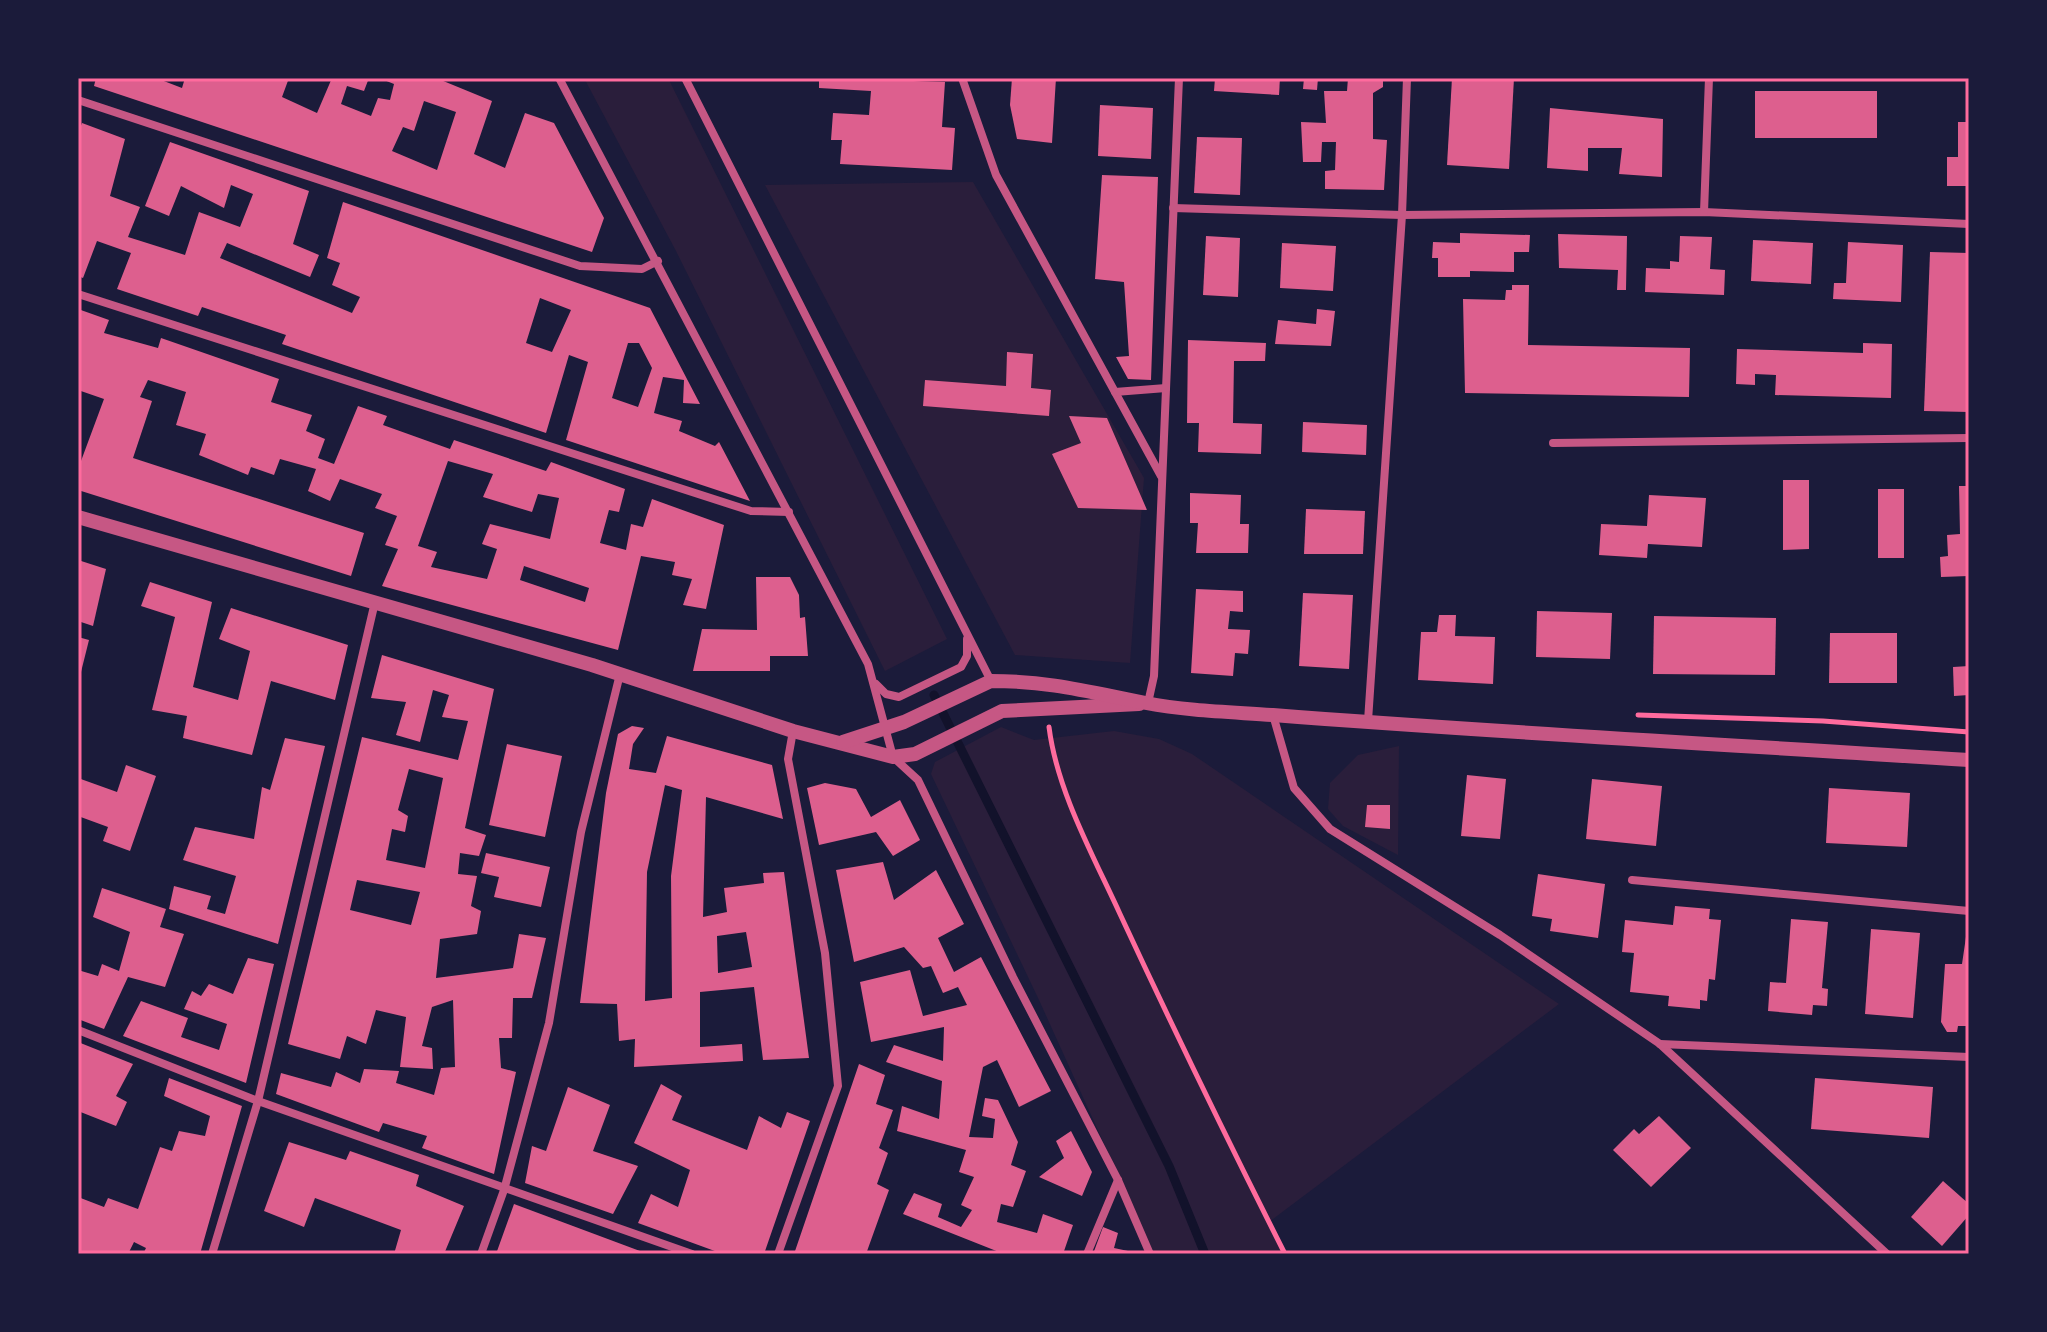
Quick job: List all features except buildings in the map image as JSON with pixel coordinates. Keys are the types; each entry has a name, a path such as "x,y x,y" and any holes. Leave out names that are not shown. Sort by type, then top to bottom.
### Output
{"street":[{"path":"559,78 868,664 893,757 918,780 1013,977 1118,1180 1150,1254"},
{"path":"685,78 967,634 988,682"},
{"path":"962,78 996,175 1163,479"},
{"path":"1148,703 1154,685 1179,78"},
{"path":"1368,721 1402,215 1407,78"},
{"path":"1704,212 1709,78"},
{"path":"78,100 580,266 642,269 658,261"},
{"path":"1173,208 1402,215 1704,212 1969,224"},
{"path":"78,294 751,511 789,512"},
{"path":"1115,392 1166,388"},
{"path":"1553,443 1969,438"},
{"path":"78,517 620,674 793,731 893,757 915,754 1002,711 1148,703"},
{"path":"212,1254 258,1101 375,602"},
{"path":"874,683 886,694 899,697 961,667 967,656 967,634"},
{"path":"481,1254 504,1190 549,1023 581,832 620,674"},
{"path":"843,742 904,722 988,682 1090,688 1148,703 1273,715 1969,760"},
{"path":"1273,715 1294,788 1330,829 1500,935 1660,1044 1887,1254"},
{"path":"778,1254 838,1086 825,953 788,759 793,731"},
{"path":"1632,880 1969,911"},
{"path":"78,1030 258,1101 692,1254"},
{"path":"1660,1044 1969,1057"},
{"path":"1087,1254 1118,1180"}],"path":[{"path":"1047,710 1053,754 1095,858 1183,1051 1285,1254"}],"shaded area":[{"path":"584,78 668,78 947,639 885,671 676,251"},
{"path":"973,182 1144,478 1130,663 1015,655 765,185"},
{"path":"1001,727 1034,740 1114,731 1159,739 1192,754 1559,1004 1269,1222 1285,1254 1154,1254 1039,1000 931,774 935,762"},
{"path":"1399,746 1398,855 1343,826 1328,809 1330,783 1358,755"}],"waterway":[{"path":"934,695 1169,1166 1205,1254"}]}
